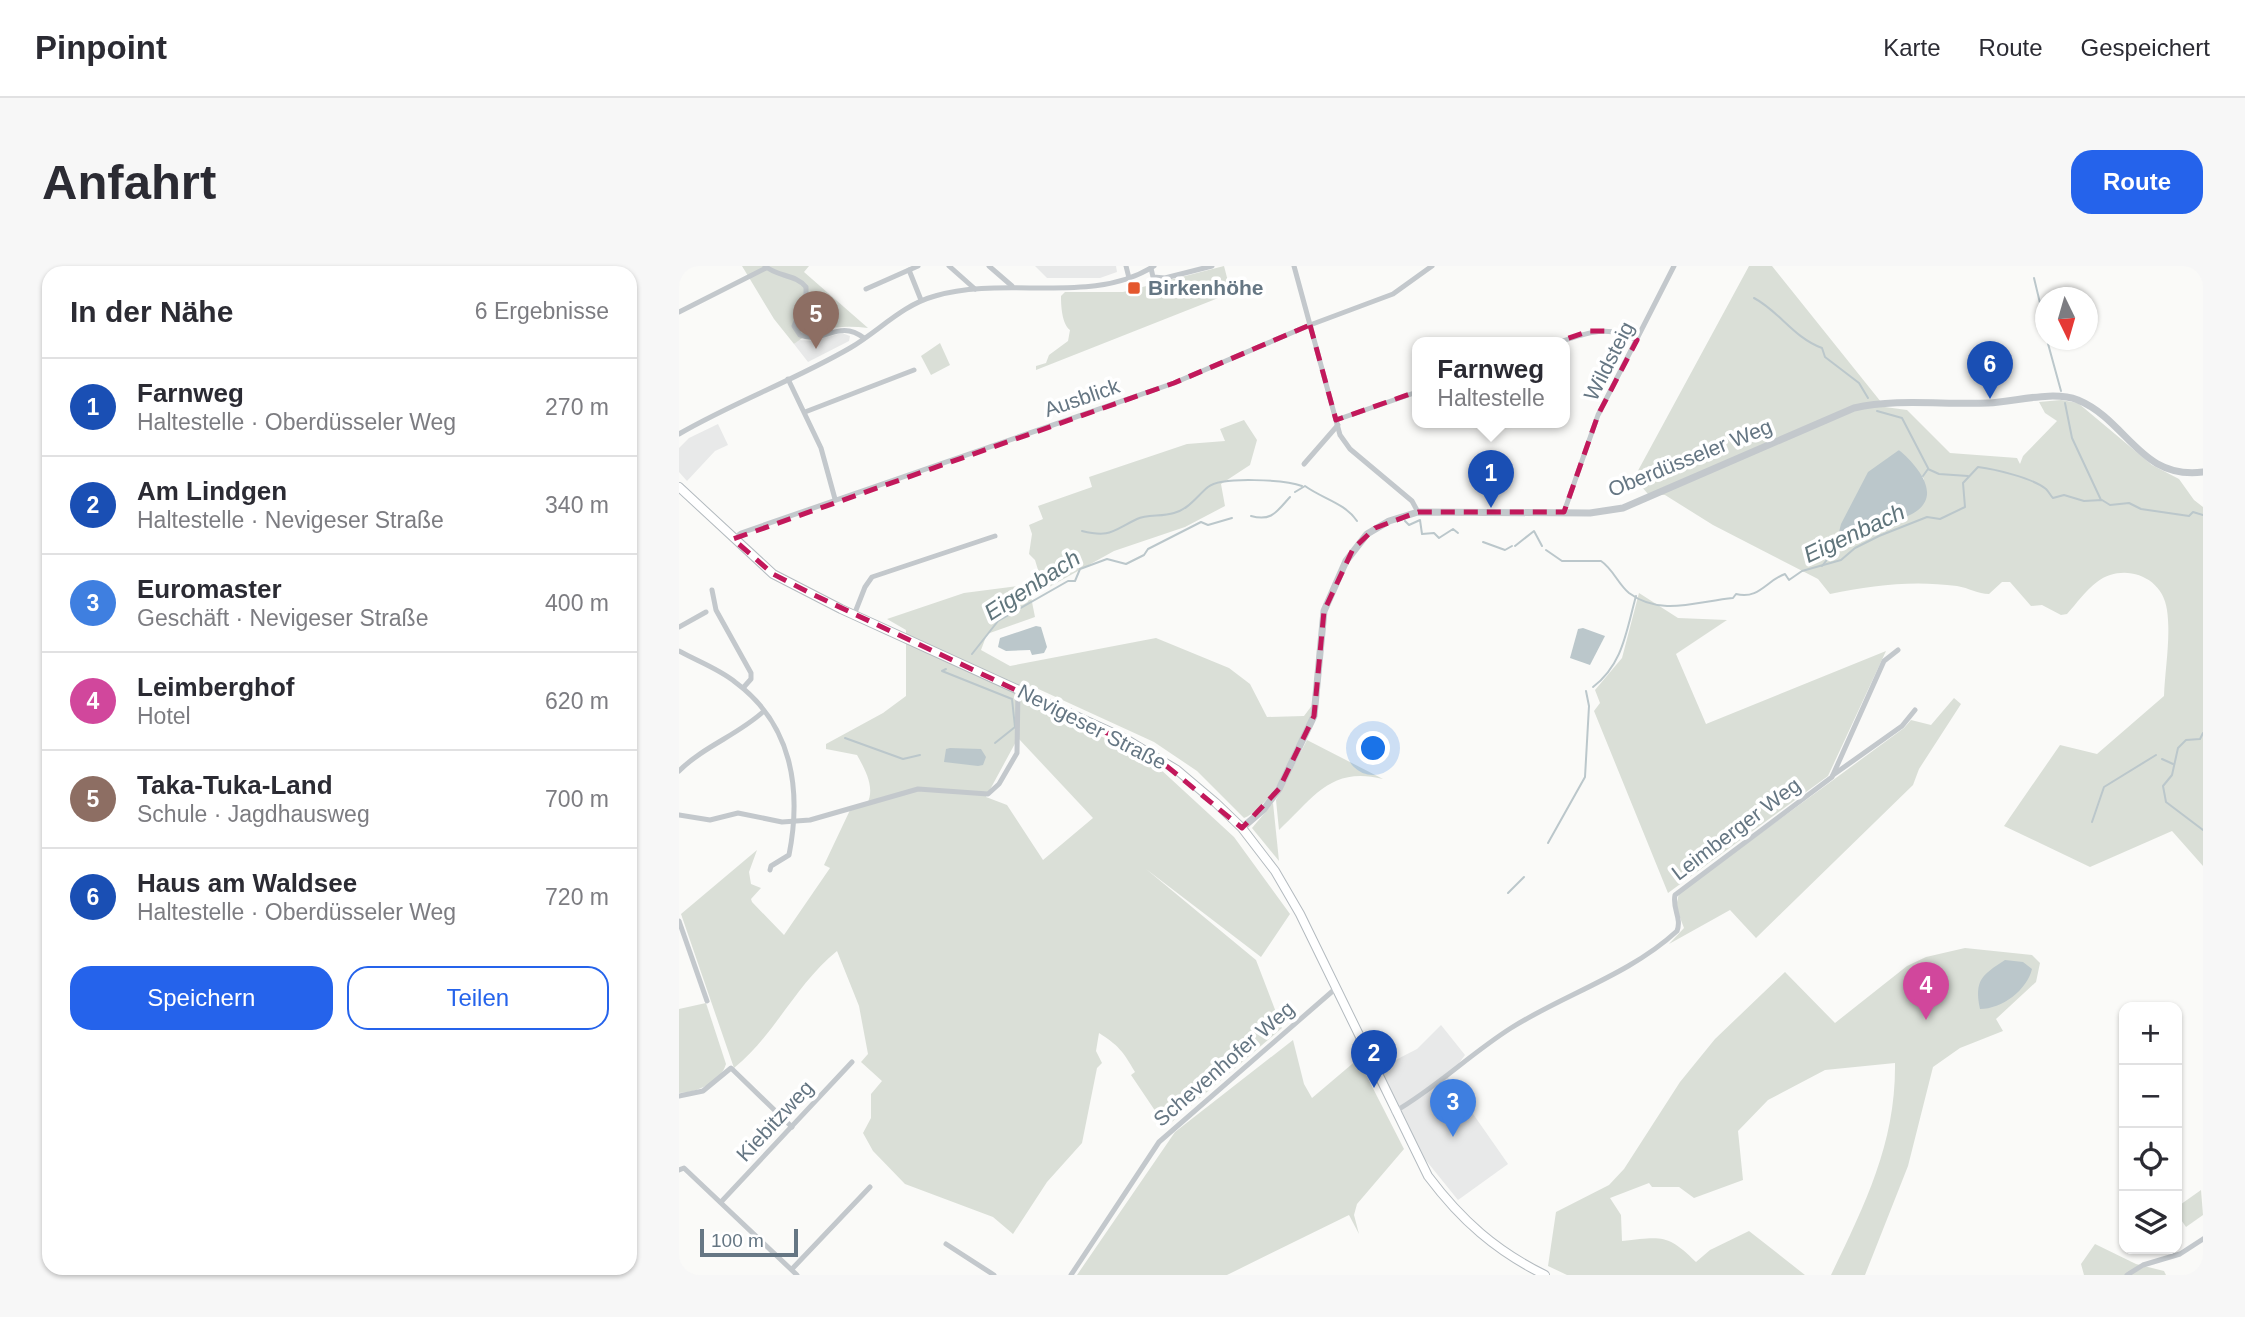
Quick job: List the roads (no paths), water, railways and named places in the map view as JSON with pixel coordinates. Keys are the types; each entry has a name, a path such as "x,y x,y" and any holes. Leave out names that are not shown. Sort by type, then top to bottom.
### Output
{"main road":[{"name":"Nevigeser Straße","path":"679,487 773,573 854,615 1018,689 1152,754 1198,786 1242,828 1275,872 1300,914 1394,1112 1428,1176 1450,1205 1490,1243 1545,1275"}],"street":[{"path":"866,289 918,266"},
{"path":"949,266 975,289"},
{"path":"989,266 1012,286"},
{"path":"1126,266 1129,278"},
{"path":"679,433 864,338 921,300 975,289 1012,286 1094,286 1129,278 1150,268 1153,277 1165,278 1212,266"},
{"path":"1294,266 1337,423 1350,449 1412,501 1418,512"},
{"name":"Ausblick","path":"733,539 741,533 835,499 1174,383 1310,325 1393,294 1432,266"},
{"name":"Wildsteig","path":"1564,512 1598,415 1675,266"},
{"path":"679,313 766,267 802,282 806,287 806,298 795,326 800,335 811,337 843,328 855,331 864,338"},
{"path":"909,270 921,300"},
{"path":"1570,339 1598,330 1621,332 1637,340"},
{"path":"805,412 915,370"},
{"path":"788,379 821,449 835,499"},
{"path":"1304,464 1337,423 1412,394"},
{"name":"Oberdüsseler Weg","path":"1242,828 1264,809 1279,789 1314,716 1324,611 1346,561 1375,528 1418,512 1607,512 1639,503 1854,408 1873,404 1987,403 2059,396 2071,398 2088,406 2159,466 2179,475 2203,472"},
{"path":"854,615 872,577 995,536"},
{"path":"712,590 716,610 751,673 751,679 743,688"},
{"path":"679,627 706,612"},
{"name":"Leimberger Weg","path":"1394,1112 1426,1094 1471,1055 1513,1027 1615,973 1666,942 1679,925 1673,906 1675,895 1832,777 1884,661 1898,650"},
{"path":"679,651 743,688 764,711 787,747 794,780 794,821 789,855 771,866 770,870"},
{"path":"679,815 710,820 738,814 794,821 810,820 918,789 977,795 993,792 1018,750 1019,727 1015,702 1018,689"},
{"path":"1832,777 1902,726 1915,710"},
{"path":"679,772 706,748 752,722 764,711"},
{"path":"679,921 708,1001"},
{"name":"Schevenhofer Weg","path":"1071,1275 1159,1142 1335,989"},
{"name":"Kiebitzweg","path":"721,1202 852,1062"},
{"path":"679,1096 703,1091 731,1068 792,1127"},
{"path":"679,1170 684,1168 797,1275"},
{"path":"792,1269 870,1187"},
{"path":"2127,1275 2143,1265 2180,1254 2203,1239"},
{"path":"946,1244 994,1275"}],"water":[{"path":"1899,450 1914,464 1925,482 1926,499 1921,507 1908,516 1877,527 1860,541 1842,540 1839,532 1841,524 1868,472"},
{"path":"1036,626 1041,627 1047,647 1044,653 1032,655 1030,650 1006,651 998,647 1000,638"},
{"path":"1583,628 1605,636 1590,665 1570,658 1578,629"},
{"path":"946,749 981,749 986,757 983,765 944,762"},
{"path":"2005,960 2023,962 2032,969 2029,977 2019,991 2005,1002 1980,1009 1978,991 1982,979"}],"waterway":[{"path":"2034,278 2036,287"},
{"path":"1754,298 1803,338 1822,348 1825,357 1859,383 1868,398"},
{"path":"2050,350 2061,391"},
{"path":"2065,403 2072,438 2101,500"},
{"path":"1877,411 1902,418 1928,468"},
{"name":"Eigenbach","path":"1546,550 1562,561 1601,561 1629,593 1641,600 1680,606 1757,592 1785,574 1789,580 1802,571 1841,560 1855,548 1879,536 1927,517 1940,519 1965,507 1963,483 1978,467 2032,481 2046,489 2053,498 2064,495 2084,501 2102,500 2110,505 2129,503 2141,509 2189,516 2193,512 2203,515"},
{"path":"1923,476 1928,469 1939,474 1968,476"},
{"path":"1082,531 1105,533 1141,517 1174,513 1184,509 1208,487 1226,481 1254,480 1302,486"},
{"name":"Eigenbach","path":"1295,492 1305,486 1340,505 1357,521"},
{"name":"Eigenbach","path":"1251,516 1269,516 1290,497"},
{"name":"Eigenbach","path":"972,654 998,621 1068,581 1075,581 1080,569 1107,559 1126,564 1144,555 1148,549 1201,522 1208,525 1232,518"},
{"name":"Eigenbach","path":"1405,521 1409,525 1420,520 1422,534 1434,533 1439,538 1453,529 1458,533"},
{"name":"Eigenbach","path":"1515,546 1534,531 1542,546"},
{"path":"1822,566 1842,541"},
{"name":"Eigenbach","path":"1483,542 1505,550 1512,546"},
{"path":"1593,687 1617,658 1636,596"},
{"name":"Eigenbach","path":"946,669 942,671 1012,699 1015,727 995,743"},
{"path":"1548,843 1585,777 1589,706 1586,691"},
{"path":"2203,733 2200,739 2186,740 2178,748 2172,775 2163,786 2166,802 2203,830"},
{"name":"Eigenbach","path":"845,738 903,759 920,755"},
{"path":"2092,822 2104,787 2156,755"},
{"path":"2162,759 2173,764"},
{"path":"1508,893 1524,877"}],"place":[{"name":"Birkenhöhe","path":"1134,288"},
{"name":"Taka-Tuka-Land","path":"816,349"},
{"name":"Haus am Waldsee","path":"1990,399"},
{"name":"Farnweg","path":"1491,508"},
{"name":"Leimberghof","path":"1926,1020"},
{"name":"Am Lindgen","path":"1374,1088"},
{"name":"Euromaster","path":"1453,1137"}]}
